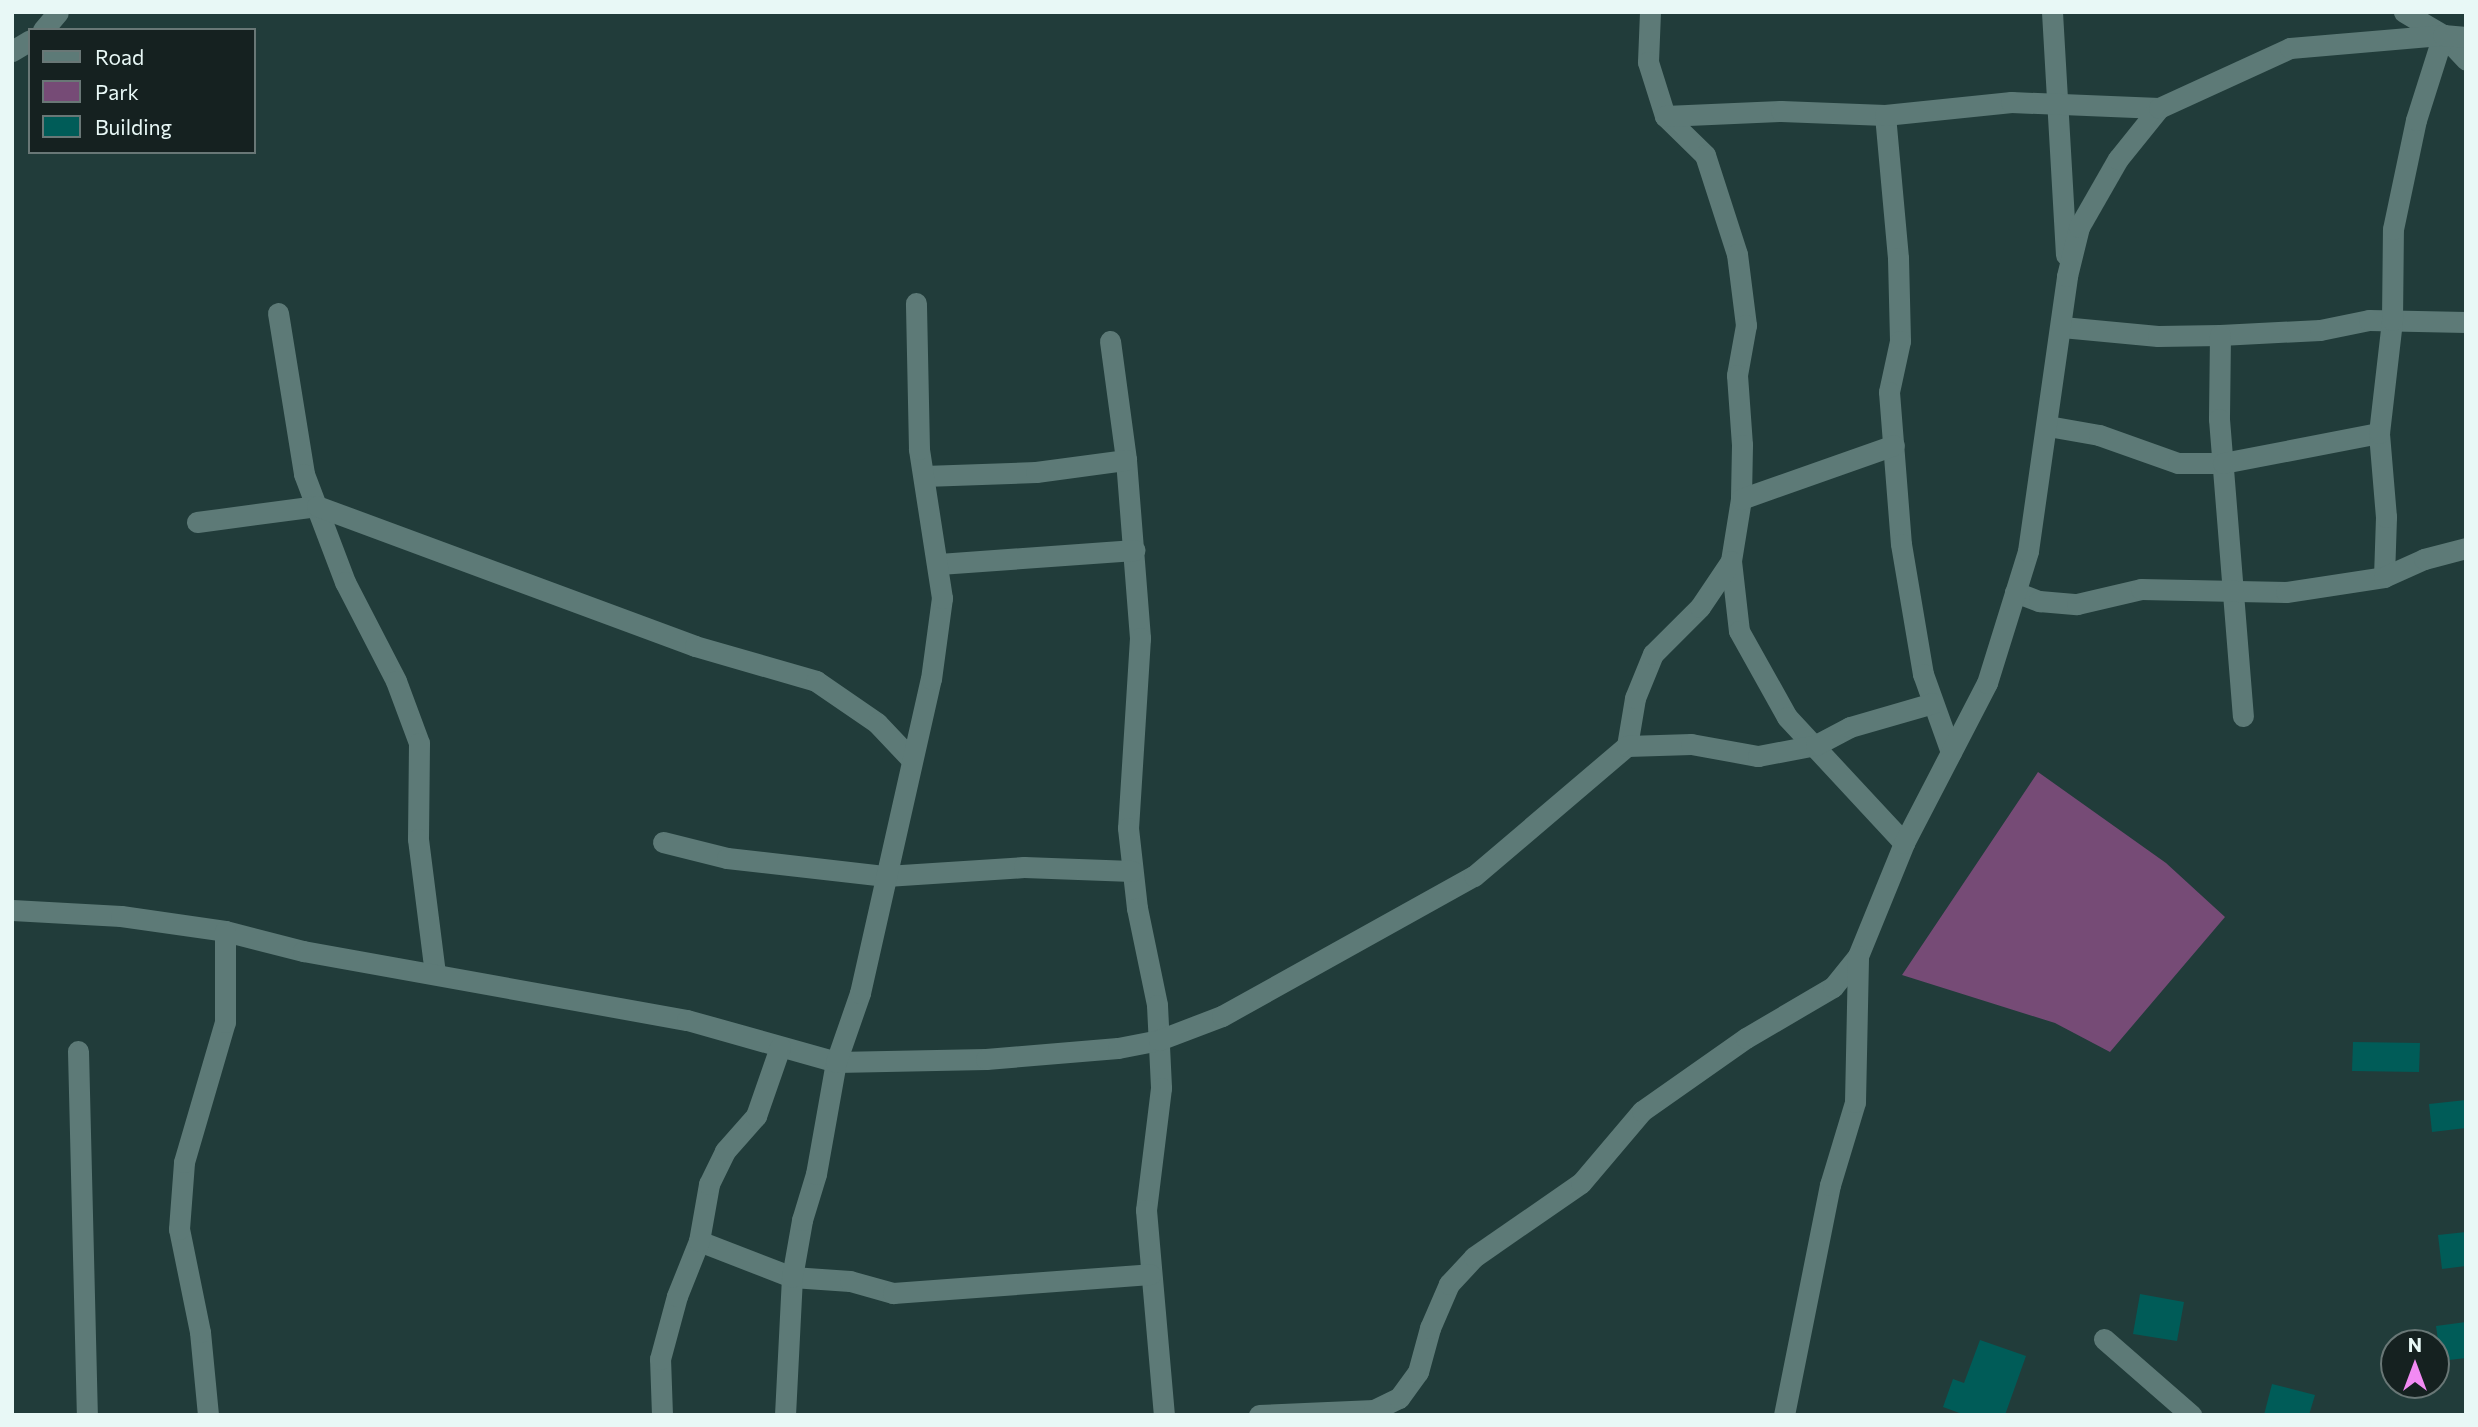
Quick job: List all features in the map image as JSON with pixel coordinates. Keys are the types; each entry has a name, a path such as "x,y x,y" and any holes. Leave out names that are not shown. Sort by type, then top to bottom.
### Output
{"street":[{"path":"45,28 58,12"},
{"path":"1650,12 1648,62 1665,116 1705,155 1737,254 1746,325 1737,375 1741,499 1731,561 1739,631 1787,718 1816,745 1904,843"},
{"path":"2052,12 2067,276"},
{"path":"2404,12 2443,35 2466,60"},
{"path":"1665,116 1781,111 1885,115 2011,102 2159,108 2290,48 2443,35 2466,37"},
{"path":"2384,577 2386,517 2379,433 2392,320 2393,229 2416,120 2443,35"},
{"path":"12,51 28,41"},
{"path":"1259,1415 1362,1413 1399,1398 1418,1372 1430,1328 1449,1283 1474,1257 1581,1183 1642,1111 1746,1038 1833,987 1858,956 1904,843 1987,683 2028,551 2048,426 2067,276 2079,228 2118,159 2159,108"},
{"path":"1885,115 1898,258 1900,341 1889,392 1901,544 1923,674 1951,752"},
{"path":"785,1415 792,1277 836,1062 860,993 939,625 942,598 939,564 924,475 914,374 916,303"},
{"path":"278,313 304,474 345,582 396,681 419,743 418,839 435,974"},
{"path":"2062,327 2158,336 2220,335 2392,320 2466,322"},
{"path":"2220,335 2222,463 2243,716"},
{"path":"1110,341 1126,460 1140,638 1128,828 1132,870 1157,1005 1161,1088 1146,1210 1164,1415"},
{"path":"2048,426 2099,435 2178,463 2222,463 2379,433"},
{"path":"1741,499 1894,445"},
{"path":"924,475 1036,472 1126,460"},
{"path":"197,522 317,506 695,646 816,681 877,723 911,759"},
{"path":"2015,592 2039,601 2077,604 2141,589 2286,592 2384,577 2424,559 2466,548"},
{"path":"939,564 1134,550"},
{"path":"1627,746 1634,698 1653,654 1699,607 1731,561"},
{"path":"12,910 121,916 225,931 303,951 687,1020 836,1062 986,1059 1159,1040 1222,1016 1474,876 1627,746 1691,744 1758,756 1816,745 1850,727 1933,703"},
{"path":"663,842 727,858 886,876 1024,867 1132,870"},
{"path":"208,1415 200,1332 179,1228 184,1162 225,1021 225,931"},
{"path":"1784,1415 1830,1185 1855,1102 1858,956"},
{"path":"662,1415 660,1359 677,1296 699,1241 709,1184 725,1151 756,1116 780,1047"},
{"path":"78,1051 87,1415"},
{"path":"699,1241 792,1277 850,1281 893,1293 1150,1274"},
{"path":"2104,1339 2188,1414"}],"green space":[{"path":"2038,772 2166,863 2225,917 2110,1052 2055,1023 1902,975"}],"building":[{"path":"2353,1042 2420,1043 2419,1072 2352,1071"},
{"path":"2466,1100 2466,1128 2432,1132 2429,1104"},
{"path":"2466,1232 2466,1266 2442,1269 2438,1235"},
{"path":"2140,1294 2184,1302 2177,1341 2133,1334"},
{"path":"2466,1322 2466,1358 2450,1360 2450,1329 2436,1329 2436,1326"},
{"path":"1980,1340 2026,1356 2005,1415 1965,1415 1943,1407 1953,1379 1964,1383"},
{"path":"2272,1384 2315,1395 2309,1415 2264,1415"}]}
